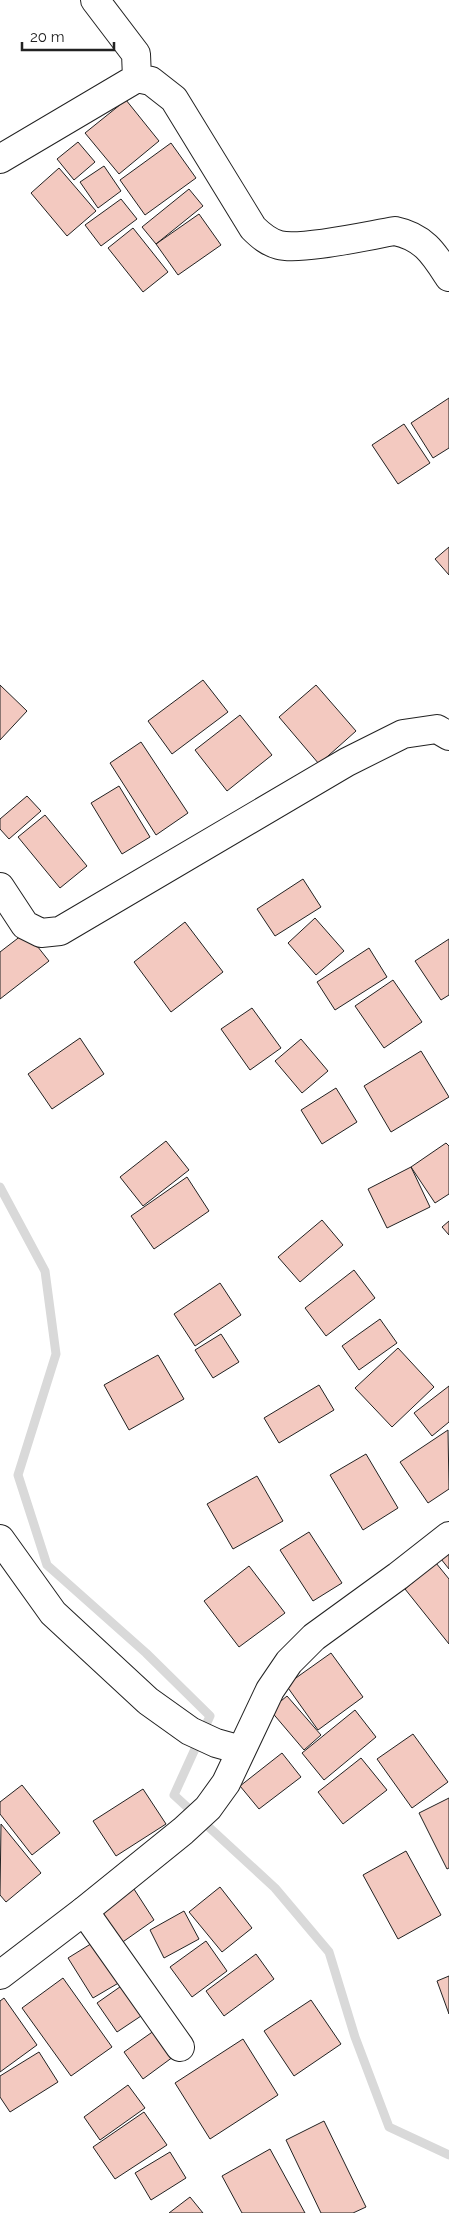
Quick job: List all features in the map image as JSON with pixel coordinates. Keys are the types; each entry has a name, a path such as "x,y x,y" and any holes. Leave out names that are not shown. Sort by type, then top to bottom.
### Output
{"street":[{"path":"95,0 136,54 137,78"},
{"path":"0,159 137,78 151,81 174,100 253,228 263,238 280,246 309,244 395,231 409,234 431,249 449,277"},
{"path":"0,887 24,926 41,933 60,931 347,762 403,734 437,729 449,736"},
{"path":"0,1975 84,1911 183,1831 208,1808 226,1783 228,1746 289,1662 314,1637 449,1536"},
{"path":"0,1539 53,1613 148,1701 190,1731 228,1746"},
{"path":"84,1911 180,2047"}],"building":[{"path":"126,100 159,141 119,174 85,133"},
{"path":"78,142 95,162 74,180 57,159"},
{"path":"171,143 196,178 145,215 120,180"},
{"path":"104,166 121,191 98,208 80,182"},
{"path":"59,168 96,211 67,236 31,193"},
{"path":"189,189 203,206 156,244 142,227"},
{"path":"121,199 137,219 101,246 85,225"},
{"path":"199,214 221,245 178,275 156,244"},
{"path":"133,228 168,272 143,292 108,248"},
{"path":"449,398 449,448 433,458 411,423"},
{"path":"404,424 430,463 398,484 372,445"},
{"path":"449,547 449,575 435,559"},
{"path":"203,680 228,712 172,754 148,721"},
{"path":"0,685 27,711 0,740"},
{"path":"316,685 356,731 319,764 279,717"},
{"path":"240,715 272,755 227,791 195,750"},
{"path":"141,742 188,813 156,835 110,763"},
{"path":"119,786 150,837 122,854 91,803"},
{"path":"27,796 41,811 9,839 0,829 0,819"},
{"path":"45,815 87,866 60,888 18,837"},
{"path":"303,879 321,907 275,936 257,909"},
{"path":"315,918 344,951 316,975 288,943"},
{"path":"185,922 223,972 171,1012 134,962"},
{"path":"26,932 49,961 0,999 0,952"},
{"path":"449,939 449,995 441,1000 415,961"},
{"path":"369,948 387,977 335,1010 317,982"},
{"path":"393,980 422,1022 384,1048 355,1006"},
{"path":"252,1008 281,1048 250,1070 221,1029"},
{"path":"80,1038 104,1074 52,1109 28,1074"},
{"path":"301,1039 328,1071 302,1093 275,1061"},
{"path":"421,1051 449,1097 391,1132 364,1086"},
{"path":"336,1088 357,1122 322,1144 301,1110"},
{"path":"166,1141 189,1170 143,1206 120,1177"},
{"path":"446,1143 449,1146 449,1194 435,1203 411,1167"},
{"path":"411,1167 430,1207 387,1228 368,1189"},
{"path":"187,1177 209,1211 154,1249 131,1216"},
{"path":"322,1220 343,1245 300,1282 278,1257"},
{"path":"449,1221 449,1235 442,1227"},
{"path":"354,1270 375,1298 326,1336 305,1308"},
{"path":"220,1283 241,1315 195,1346 174,1314"},
{"path":"380,1319 397,1343 359,1370 342,1346"},
{"path":"221,1334 239,1362 213,1378 195,1350"},
{"path":"398,1348 434,1387 392,1427 355,1388"},
{"path":"158,1355 184,1399 129,1430 104,1385"},
{"path":"319,1385 334,1410 279,1443 264,1418"},
{"path":"449,1386 449,1422 432,1436 414,1413"},
{"path":"448,1430 449,1489 428,1503 400,1462"},
{"path":"366,1454 398,1508 363,1530 330,1475"},
{"path":"257,1476 283,1521 233,1549 207,1504"},
{"path":"309,1532 342,1583 313,1601 280,1550"},
{"path":"449,1552 449,1569 441,1559"},
{"path":"436,1563 449,1579 449,1644 405,1589"},
{"path":"249,1566 285,1613 239,1647 204,1601"},
{"path":"331,1653 363,1697 318,1730 286,1685"},
{"path":"287,1696 321,1735 304,1750 270,1710"},
{"path":"355,1710 376,1737 324,1780 302,1753"},
{"path":"413,1734 448,1782 412,1808 377,1759"},
{"path":"282,1753 301,1777 259,1809 240,1786"},
{"path":"361,1758 387,1790 343,1824 318,1792"},
{"path":"22,1785 60,1833 32,1855 0,1814 0,1802"},
{"path":"143,1789 166,1824 116,1856 93,1821"},
{"path":"449,1798 449,1868 447,1869 419,1813"},
{"path":"1,1824 41,1873 6,1902 0,1895"},
{"path":"406,1851 441,1915 398,1939 363,1875"},
{"path":"132,1886 154,1920 117,1946 94,1912"},
{"path":"220,1887 252,1928 222,1952 189,1912"},
{"path":"184,1911 199,1939 164,1958 150,1930"},
{"path":"102,1937 127,1978 93,1998 68,1958"},
{"path":"206,1941 227,1971 192,1997 170,1967"},
{"path":"256,1954 274,1979 224,2016 206,1991"},
{"path":"449,1976 449,2014 437,1981"},
{"path":"63,1978 112,2047 71,2076 22,2008"},
{"path":"127,1982 147,2012 117,2032 97,2003"},
{"path":"4,1998 37,2045 0,2072 0,2001"},
{"path":"311,2000 341,2044 294,2076 264,2031"},
{"path":"158,2028 177,2054 143,2079 124,2052"},
{"path":"243,2039 278,2095 210,2139 175,2083"},
{"path":"39,2052 58,2082 10,2112 0,2097 0,2076"},
{"path":"128,2085 145,2108 100,2140 84,2117"},
{"path":"144,2112 167,2145 115,2179 93,2147"},
{"path":"324,2121 366,2207 353,2213 321,2213 286,2140"},
{"path":"270,2149 305,2213 242,2213 222,2176"},
{"path":"170,2152 186,2178 151,2200 135,2173"},
{"path":"190,2197 203,2213 169,2213"}],"waterway":[{"path":"0,1187 45,1271 56,1354 18,1475 47,1565 146,1653 210,1716 174,1795 275,1888 329,1952 355,2037 389,2127 449,2155"}]}
